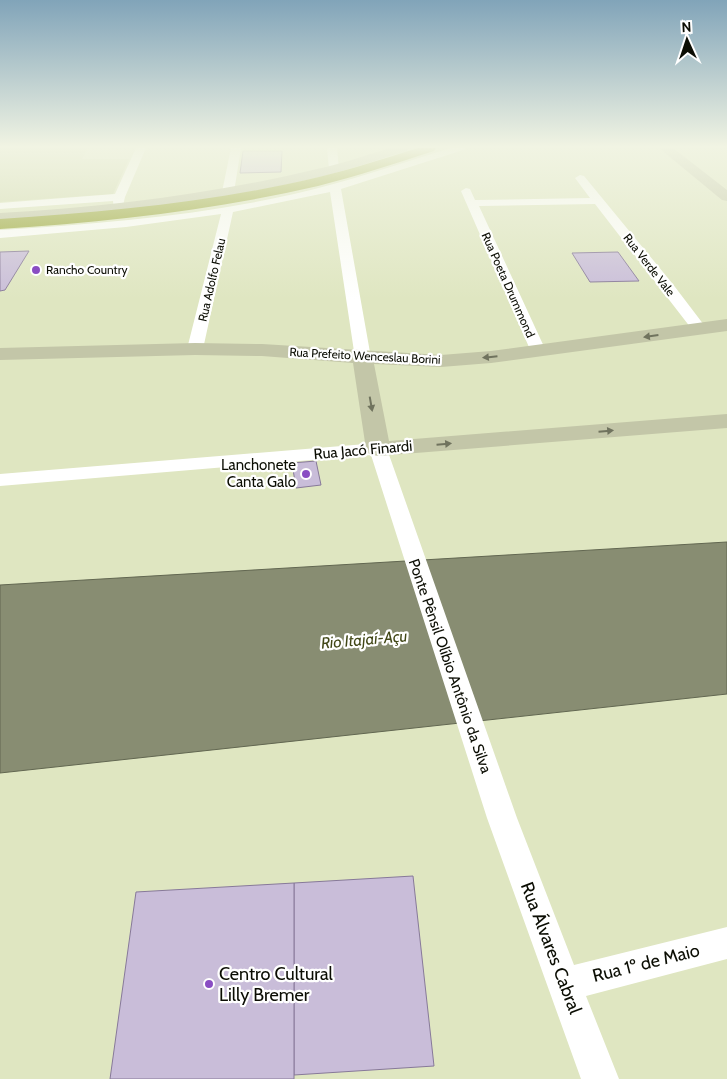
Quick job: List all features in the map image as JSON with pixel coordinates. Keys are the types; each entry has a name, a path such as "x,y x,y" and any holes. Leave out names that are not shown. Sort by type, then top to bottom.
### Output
{"highway":[{"path":"0,224 142,212 234,198"}],"street":[{"path":"0,218 158,198"},
{"path":"0,234 94,228 150,222 228,210 285,198"},
{"path":"337,198 378,449"},
{"name":"Rua Poeta Drummond","path":"469,198 538,351"},
{"name":"Rua Verde Vale","path":"597,198 699,329"},
{"path":"471,203 599,201"},
{"path":"0,206 118,202"},
{"name":"Rua Adolfo Felau","path":"196,350 228,210"},
{"name":"Rua Prefeito Wenceslau Borini","path":"0,354 262,350 363,358 441,361 491,358 727,325"},
{"name":"Rua Jacó Finardi","path":"0,480 727,421"},
{"name":"Ponte Pênsil Olíbio Antônio da Silva","path":"378,449 502,818"},
{"name":"Rua Álvares Cabral","path":"502,818 600,1079"},
{"name":"Rua 1º de Maio","path":"565,984 727,943"}],"shaded area":[{"path":"0,198 52,198 0,202"}],"water":[{"name":"Rio Itajaí-Açu","path":"727,542 727,694 0,773 0,585"}],"building":[{"path":"29,251 5,290 0,291 0,252"},
{"path":"618,252 639,281 590,282 572,253"},
{"name":"Lanchonete Canta Galo","path":"316,461 321,485 296,488 292,463"},
{"path":"413,876 434,1066 294,1075 294,883"},
{"name":"Centro Cultural Lilly Bremer","path":"294,883 294,1079 110,1079 136,892"}],"place":[{"name":"Rancho Country","path":"36,270"},
{"name":"Lanchonete Canta Galo","path":"306,474"},
{"name":"Centro Cultural Lilly Bremer","path":"209,984"}]}
